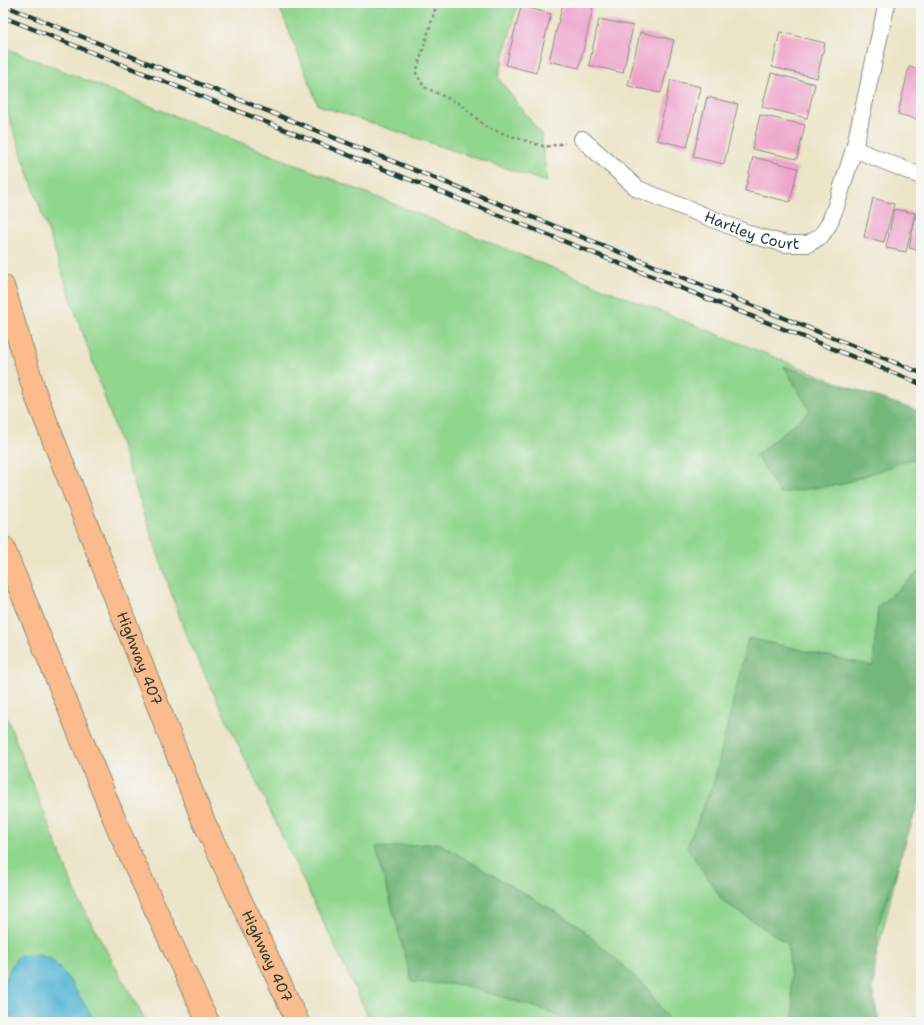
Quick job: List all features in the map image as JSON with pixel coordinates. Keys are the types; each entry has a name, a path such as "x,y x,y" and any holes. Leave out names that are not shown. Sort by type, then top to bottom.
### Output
{"highway":[{"name":"Highway 407","path":"3,286 35,393 203,820 298,1022"},
{"path":"3,547 120,833 208,1022"}],"street":[{"name":"Hartley Court","path":"582,139 638,189 755,236 786,244 808,244 821,236 829,224 836,206 854,149 887,3"},
{"path":"854,149 921,176"}],"path":[{"path":"437,3 416,73 424,87 462,105 486,128 545,147 582,139"}],"green space":[{"path":"278,3 518,3 498,78 541,134 547,182 318,105"},
{"path":"3,47 921,416 921,775 860,1022 371,1022 185,633 3,99"},
{"path":"784,366 921,412 921,466 912,459 842,484 780,493 756,455 810,411"},
{"path":"921,570 921,794 878,927 873,995 879,1022 794,1022 788,944 723,901 687,847 715,778 748,638 873,666 878,606"},
{"path":"3,708 78,899 146,1022 3,1022"},
{"path":"438,843 578,925 647,988 670,1022 567,1022 548,1011 462,985 412,982 376,848"}],"water":[{"path":"38,955 51,959 69,979 95,1022 14,1022 6,1004 4,995 5,983 9,971 19,956"}],"building":[{"path":"563,3 593,8 579,68 549,61"},
{"path":"521,6 551,14 536,73 506,65"},
{"path":"599,19 633,26 623,73 589,65"},
{"path":"640,32 674,40 661,93 628,86"},
{"path":"780,32 825,43 817,78 772,67"},
{"path":"909,67 921,70 920,120 898,114"},
{"path":"771,73 815,84 807,118 762,107"},
{"path":"671,80 701,87 687,147 657,140"},
{"path":"707,97 738,104 724,164 693,157"},
{"path":"760,115 805,125 797,159 752,149"},
{"path":"753,157 798,168 790,202 745,191"},
{"path":"873,198 894,204 884,242 864,237"},
{"path":"894,209 915,213 906,252 886,248"},
{"path":"916,215 921,217 921,251 909,248"}],"railway":[{"path":"3,5 921,373"},
{"path":"3,17 921,384"}]}
